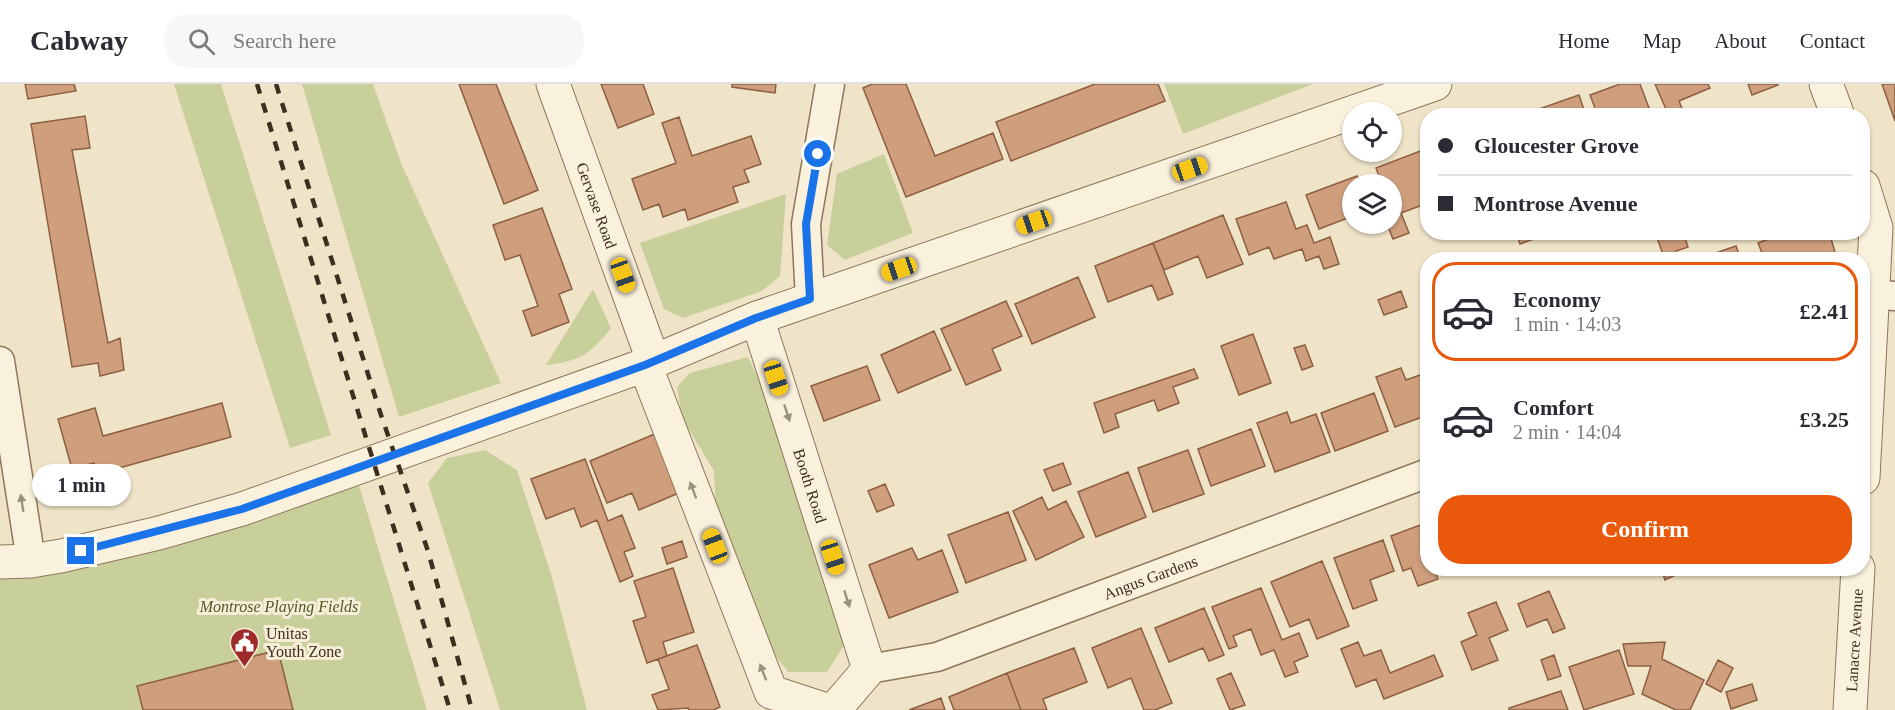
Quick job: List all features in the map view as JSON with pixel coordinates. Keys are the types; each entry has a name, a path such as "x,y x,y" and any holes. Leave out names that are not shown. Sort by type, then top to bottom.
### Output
{"street":[{"name":"Gervase Road","path":"554,84 649,363"},
{"path":"810,299 806,224 830,84"},
{"path":"0,361 16,561 159,533 242,509 649,363 756,318 1436,84"},
{"path":"1826,84 1835,108"},
{"path":"1870,209 1876,228 1875,302 1870,375"},
{"name":"Booth Road","path":"756,318 869,669"},
{"path":"649,363 771,692 826,710"},
{"name":"Angus Gardens","path":"869,669 937,657 1420,476"},
{"name":"Lanacre Avenue","path":"1850,710 1858,576"},
{"path":"834,710 869,669"}],"green space":[{"path":"174,84 221,84 331,435 290,448"},
{"path":"302,84 373,84 401,163 501,383 399,417"},
{"path":"1164,84 1313,84 1183,134"},
{"path":"884,154 913,233 845,260 827,245 837,174"},
{"path":"786,194 780,276 762,291 683,318 664,309 640,243"},
{"path":"593,289 611,328 583,355 567,362 546,365"},
{"path":"748,357 767,395 848,639 827,672 788,672 767,645 716,514 714,471 682,418 677,387 690,373"},
{"path":"485,450 517,470 552,577 587,710 500,710 428,483 447,458"},
{"name":"Montrose Playing Fields","path":"358,482 427,710 0,710 0,577"}],"building":[{"path":"25,84 74,84 76,91 28,99"},
{"path":"459,84 496,84 538,190 504,204"},
{"path":"601,84 643,84 654,114 618,128"},
{"path":"732,84 776,84 775,93 732,87"},
{"path":"872,84 906,84 935,156 993,133 1003,159 906,197 863,88"},
{"path":"1095,84 1158,84 1165,101 1011,161 996,122"},
{"path":"1620,84 1640,84 1649,108 1595,108 1590,95"},
{"path":"1655,84 1708,84 1710,88 1679,101 1682,108 1666,108"},
{"path":"1748,84 1778,84 1778,85 1752,95"},
{"path":"1882,84 1895,84 1895,121"},
{"path":"1579,95 1583,108 1542,108"},
{"path":"85,116 90,148 72,150 108,343 120,338 124,370 100,376 98,363 72,367 31,124"},
{"path":"679,117 692,156 751,136 761,164 744,170 749,182 733,187 738,202 688,220 685,209 663,217 659,204 643,210 632,179 676,163 662,123"},
{"path":"1420,151 1420,206 1402,213 1402,174 1378,174 1376,168 1392,162 1402,162 1402,158"},
{"path":"1342,182 1342,220 1319,229 1306,195"},
{"path":"1286,202 1296,229 1307,225 1314,243 1330,237 1339,264 1324,269 1319,256 1306,261 1302,249 1274,259 1269,247 1249,255 1236,219"},
{"path":"542,208 572,289 559,294 569,322 532,336 523,311 538,306 520,255 505,260 493,225"},
{"path":"1223,215 1243,264 1207,278 1198,256 1164,270 1153,243"},
{"path":"1402,216 1409,233 1393,239 1391,234 1402,234"},
{"path":"1519,240 1531,240 1520,244"},
{"path":"1658,240 1686,240 1688,247 1676,252 1662,252"},
{"path":"1766,240 1831,240 1835,252 1762,252 1758,243"},
{"path":"1153,243 1173,294 1158,300 1152,285 1108,302 1095,266"},
{"path":"1736,246 1738,252 1719,252"},
{"path":"1078,277 1095,317 1032,344 1015,304"},
{"path":"1401,291 1407,307 1384,315 1378,300"},
{"path":"1006,301 1022,336 992,349 1001,370 966,385 941,329"},
{"path":"934,331 951,370 898,393 881,355"},
{"path":"1253,334 1271,383 1239,395 1221,346"},
{"path":"1305,345 1313,366 1302,370 1294,348"},
{"path":"867,366 880,400 824,421 811,386"},
{"path":"1401,368 1406,380 1420,375 1420,418 1395,427 1376,377"},
{"path":"1194,369 1198,378 1173,387 1179,403 1158,411 1154,400 1115,414 1119,427 1104,433 1094,403"},
{"path":"1374,393 1388,431 1335,451 1321,413"},
{"path":"222,403 231,437 97,474 94,463 72,469 58,419 95,408 103,436"},
{"path":"1287,412 1291,423 1316,414 1330,452 1275,472 1257,423"},
{"path":"1251,429 1265,466 1211,486 1198,449"},
{"path":"657,433 681,492 639,510 632,493 607,503 590,461"},
{"path":"1188,450 1204,494 1153,512 1138,468"},
{"path":"585,459 608,521 622,515 635,548 624,552 633,576 620,582 597,520 581,527 574,508 546,519 531,479"},
{"path":"1063,463 1071,484 1053,491 1044,470"},
{"path":"1128,472 1146,517 1096,537 1078,492"},
{"path":"885,484 894,505 877,512 868,491"},
{"path":"1042,497 1048,510 1066,501 1084,537 1036,560 1013,511"},
{"path":"1008,512 1026,560 966,583 948,535"},
{"path":"1420,525 1420,576 1437,576 1438,579 1418,586 1411,568 1403,571 1391,536"},
{"path":"1383,540 1394,571 1370,580 1377,600 1353,609 1334,558"},
{"path":"682,541 687,557 667,564 662,548"},
{"path":"912,548 918,560 942,550 958,592 889,618 869,565"},
{"path":"1322,561 1349,626 1317,639 1309,619 1290,627 1271,582"},
{"path":"673,568 694,632 663,642 667,656 647,663 633,621 646,617 634,581"},
{"path":"1261,588 1282,640 1299,633 1308,656 1294,662 1298,672 1285,677 1274,650 1261,655 1251,629 1233,636 1237,646 1229,649 1212,607"},
{"path":"1549,591 1565,628 1553,633 1547,619 1527,627 1518,604"},
{"path":"1496,602 1508,630 1489,638 1498,660 1472,670 1461,642 1477,635 1468,613"},
{"path":"1204,608 1224,655 1209,661 1203,648 1169,662 1155,628"},
{"path":"1141,628 1172,703 1155,710 1144,710 1131,678 1108,688 1092,648"},
{"path":"1358,642 1364,656 1381,650 1390,673 1434,655 1443,676 1384,699 1376,679 1356,687 1341,649"},
{"path":"1665,642 1662,659 1704,680 1690,710 1676,710 1642,694 1651,666 1628,666 1623,644"},
{"path":"697,645 720,707 713,710 689,710 688,708 658,710 652,695 669,689 658,659"},
{"path":"1074,648 1087,682 1043,699 1047,710 1021,710 1007,673"},
{"name":"Unitas Youth Zone","path":"278,650 293,710 143,710 137,686"},
{"path":"1619,650 1634,694 1584,710 1569,667"},
{"path":"1554,655 1561,676 1548,680 1541,660"},
{"path":"1718,660 1733,668 1721,692 1706,684"},
{"path":"1007,673 1021,710 954,710 949,697"},
{"path":"1231,673 1245,705 1230,710 1217,679"},
{"path":"1752,684 1757,700 1731,709 1726,692"},
{"path":"1561,691 1568,710 1509,710 1509,708"},
{"path":"941,698 945,710 909,710"}],"railway":[{"path":"257,84 450,710"},
{"path":"276,84 381,415 428,551 472,710"}],"place":[{"name":"Unitas Youth Zone","path":"245,668"}],"route":[{"path":"81,551 159,533 242,509 645,365 756,318 810,299 806,224 818,154"}]}
